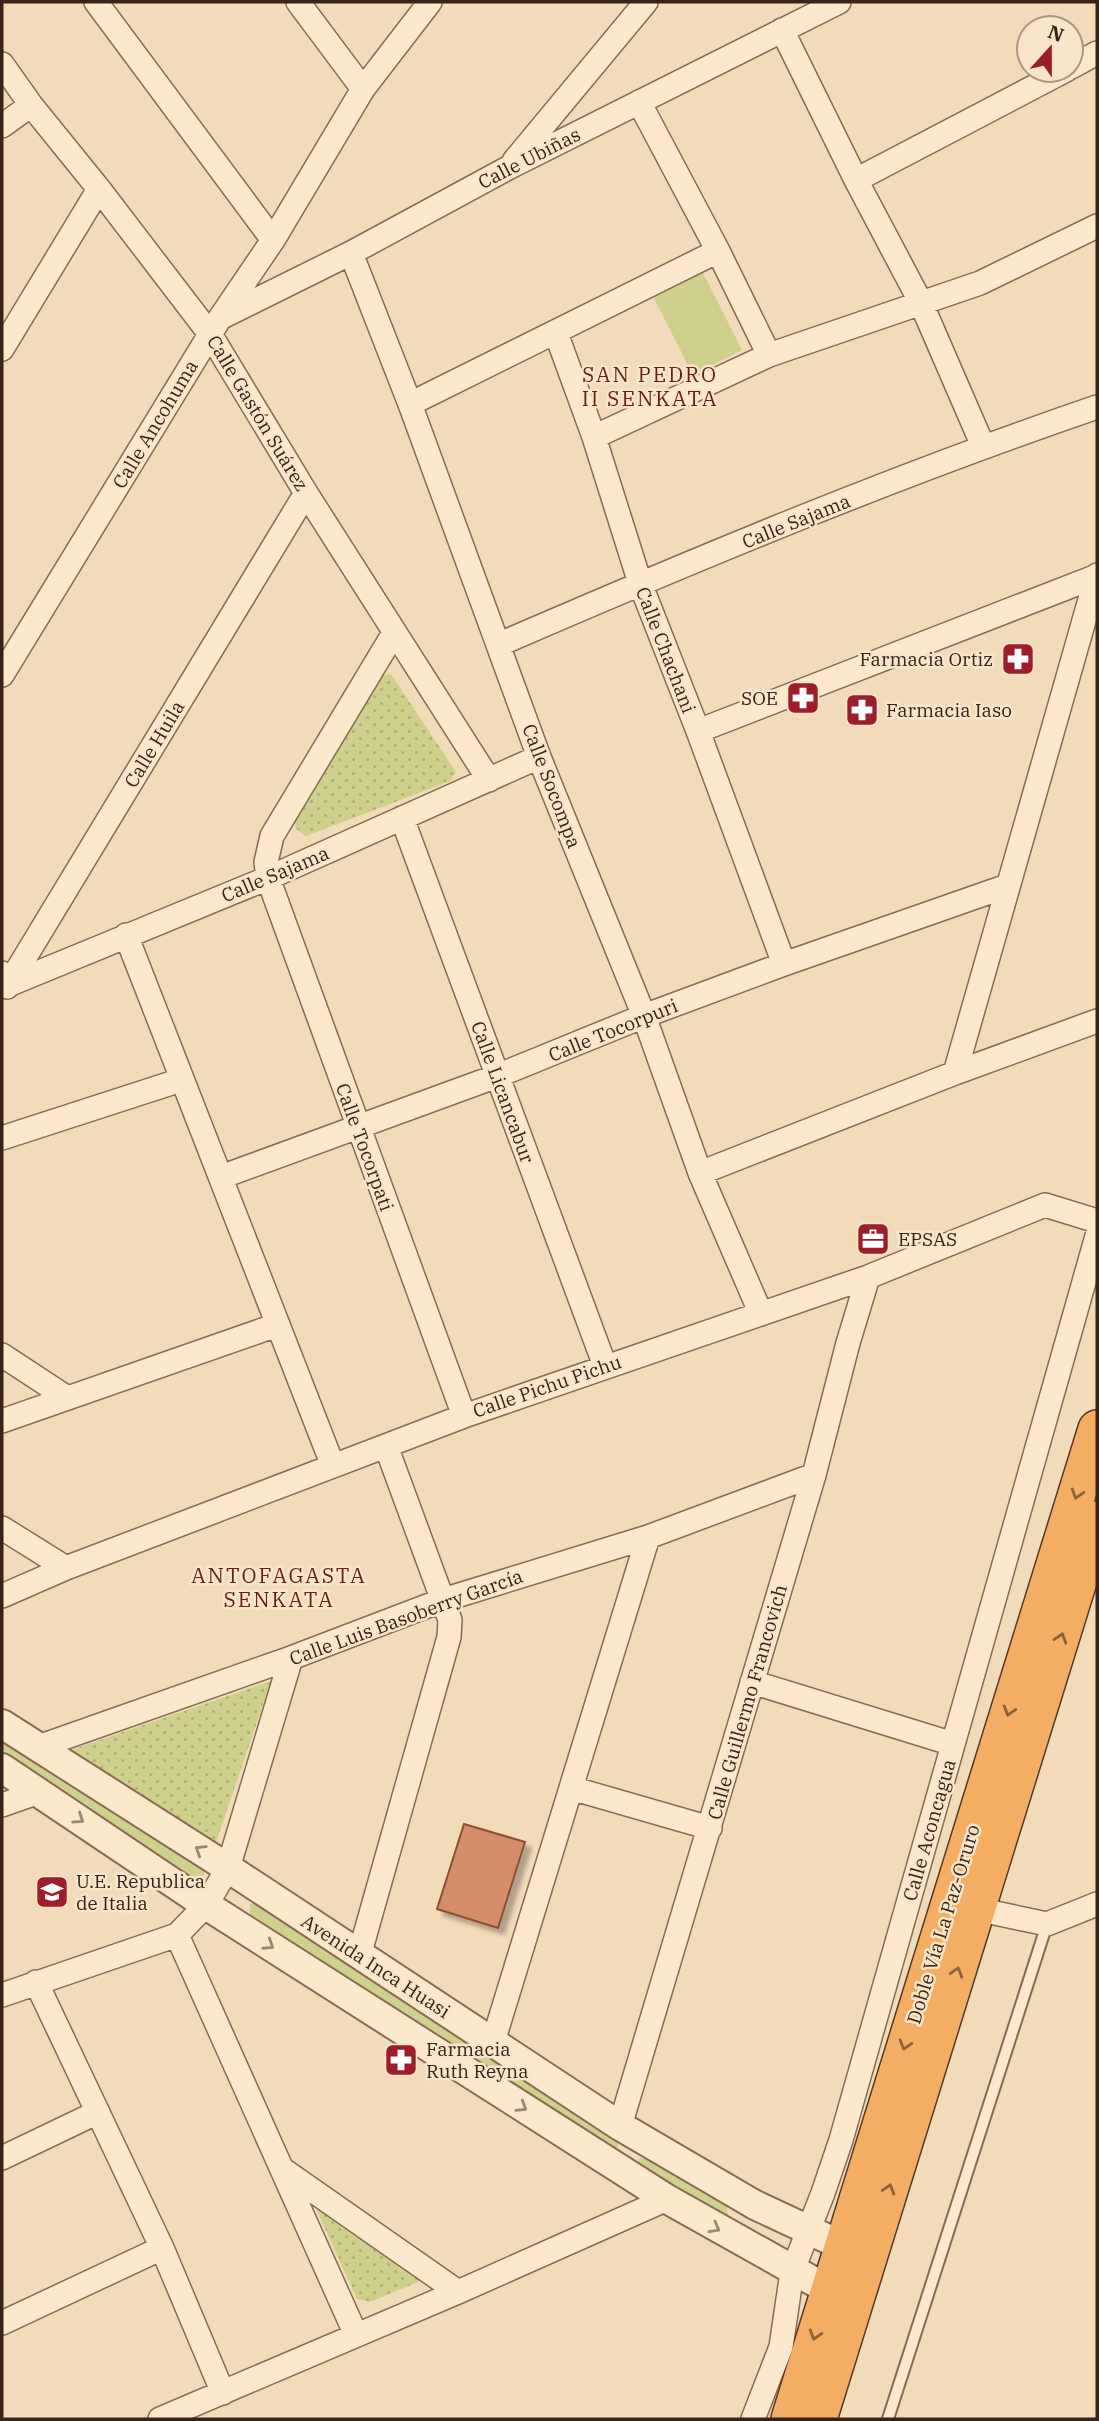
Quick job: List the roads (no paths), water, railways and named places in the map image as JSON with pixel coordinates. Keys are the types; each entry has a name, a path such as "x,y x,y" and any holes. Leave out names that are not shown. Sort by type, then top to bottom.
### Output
{"highway":[{"name":"Doble Vía La Paz-Oruro","path":"818,2419 856,2250 1097,1429"},
{"name":"Doble Vía La Paz-Oruro","path":"790,2419 829,2290 856,2250 976,1909 1097,1520"}],"street":[{"path":"96,2 273,240"},
{"path":"298,2 363,89"},
{"name":"Calle Ancohuma","path":"2,674 215,326 273,240 363,89 430,2"},
{"path":"508,168 646,2"},
{"name":"Calle Ubiñas","path":"215,326 508,168 839,2"},
{"path":"782,30 856,180 921,303 983,446"},
{"name":"Calle Gastón Suárez","path":"2,64 31,106 215,326 306,493 489,780"},
{"path":"856,180 1039,84"},
{"path":"639,102 718,251 769,355"},
{"path":"2,126 31,106"},
{"path":"2,349 99,189"},
{"path":"594,437 769,355 980,283 1097,226"},
{"path":"410,404 718,251"},
{"name":"Calle Socompa","path":"351,253 500,644 539,757 644,1016 700,1173 761,1314"},
{"name":"Calle Chachani","path":"556,333 594,437 640,583 784,964"},
{"name":"Calle Sajama","path":"500,644 640,583 983,446 1097,407"},
{"name":"Calle Huila","path":"4,984 306,493"},
{"path":"698,731 1097,576"},
{"path":"955,1073 1097,576"},
{"path":"268,878 266,862 272,836 394,633"},
{"name":"Calle Sajama","path":"4,984 268,878 539,757"},
{"name":"Calle Licancabur","path":"402,818 605,1366"},
{"name":"Calle Tocorpati","path":"268,878 464,1416"},
{"name":"Calle Tocorpuri","path":"221,1177 497,1076 644,1016 784,964 1007,886"},
{"path":"126,935 333,1466"},
{"path":"700,1173 955,1073 1097,1021"},
{"path":"2,1138 181,1080"},
{"name":"Calle Pichu Pichu","path":"2,1596 66,1568 464,1416 868,1277 1045,1205 1097,1221"},
{"name":"Calle Aconcagua","path":"753,2419 782,2347 792,2272 841,2140 1097,1236"},
{"name":"Calle Guillermo Francovich","path":"632,2133 710,1828 814,1475 868,1277"},
{"path":"2,1421 277,1325"},
{"path":"2,1355 66,1397"},
{"path":"359,1956 449,1637 450,1620 386,1446"},
{"name":"Calle Luis Basoberry García","path":"38,1748 443,1600 648,1537 814,1475"},
{"path":"2,1528 66,1568"},
{"path":"492,2042 648,1537"},
{"path":"2,1994 177,1935 206,1905 228,1868 290,1658"},
{"path":"752,1682 953,1744"},
{"name":"Avenida Inca Huasi","path":"2,1724 228,1868 632,2133 755,2205 856,2250"},
{"path":"2,1768 206,1905 624,2172 792,2272 829,2290"},
{"path":"571,1787 710,1828"},
{"path":"2,1805 39,1792"},
{"path":"976,1909 1047,1924 1097,1904"},
{"path":"177,1935 356,2335"},
{"path":"36,1982 162,2248 223,2393"},
{"path":"2,2158 99,2112"},
{"path":"624,2172 632,2133"},
{"path":"282,2169 458,2292"},
{"path":"160,2419 458,2292 667,2199"},
{"path":"2,2323 162,2248"}],"lane":[{"path":"888,2419 1047,1924"}],"place":[{"name":"Farmacia Ortiz","path":"1018,659"},
{"name":"SOE","path":"803,698"},
{"name":"Farmacia Iaso","path":"862,710"},
{"name":"EPSAS","path":"873,1239"},
{"name":"U.E. Republica de Italia","path":"52,1892"},
{"name":"Farmacia Ruth Reyna","path":"401,2060"}],"district":[{"name":"SAN PEDRO II SENKATA","path":"650,386"},
{"name":"ANTOFAGASTA SENKATA","path":"279,1587"}]}
